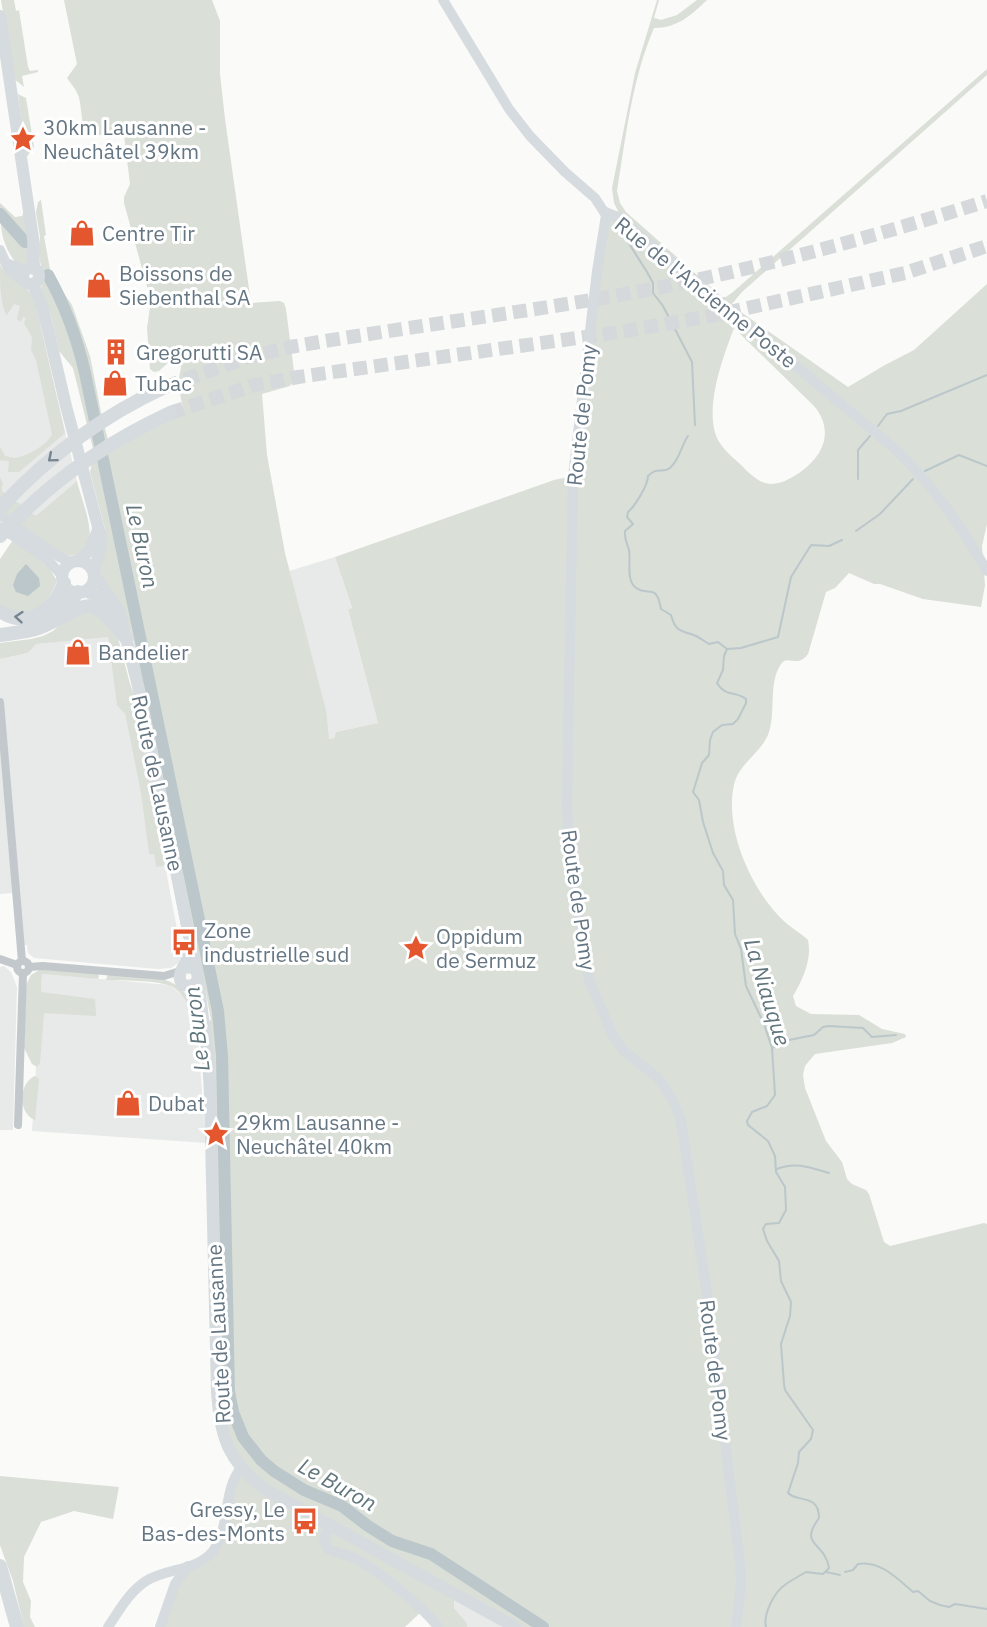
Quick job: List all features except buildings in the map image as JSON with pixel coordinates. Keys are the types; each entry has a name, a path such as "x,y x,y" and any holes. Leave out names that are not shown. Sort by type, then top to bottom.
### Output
{"highway":[{"path":"0,508 56,455 116,412 165,387"},
{"path":"0,536 40,496 77,466 123,436 170,413"},
{"path":"0,546 40,496"},
{"path":"0,611 19,619 37,616 54,603 63,580"},
{"path":"44,626 82,592"},
{"path":"0,635 44,626 74,609 92,607 108,615 124,631"},
{"path":"0,1566 17,1627"},
{"path":"0,1589 9,1627"}],"main road":[{"path":"0,16 33,238 29,276 43,309 98,530 101,544 92,585 82,592 69,589 63,580 65,568 90,550 98,530"},
{"path":"74,562 89,564 94,574"},
{"name":"Route de Lausanne","path":"94,574 116,603 144,709 190,941 187,976 203,1022 210,1095 218,1406 225,1442 241,1468 268,1491 515,1627"},
{"name":"Route de Lausanne","path":"82,592 105,602 124,631"}],"street":[{"name":"Rue de l'Ancienne Poste","path":"442,0 509,109 530,136 565,172 595,198 605,212 618,217 915,468 937,494 987,571"},
{"name":"Route de Pomy","path":"605,212 573,476 567,757 569,845 586,971 599,1007 612,1034 623,1050 658,1078 666,1089 681,1121 706,1287 740,1563 741,1583 736,1627"},
{"path":"0,249 6,263 29,276"},
{"path":"0,515 58,556 74,562"},
{"path":"0,526 48,560 63,580"},
{"path":"0,702 20,963 17,970 23,974"},
{"path":"0,959 27,962 29,967"},
{"path":"29,967 187,976"},
{"path":"18,1125 23,974 29,967"},
{"path":"108,1627 136,1589 147,1580 188,1566 206,1557 215,1547 222,1529 231,1486 241,1468"},
{"path":"329,1526 324,1538 328,1549 354,1558 370,1568 422,1610 438,1627"},
{"path":"160,1627 176,1584 188,1566"},
{"path":"159,1575 176,1584"}],"shaded area":[{"path":"1,0 14,0 16,11 19,10 28,67 30,71 38,70 38,72 22,76 24,87 13,78"},
{"path":"64,0 212,0 220,21 220,74 251,303 280,301 284,303 286,309 295,379 290,386 262,394 267,455 285,553 326,710 329,739 334,738 336,732 378,723 348,610 352,608 335,557 554,480 573,476 606,215 620,215 614,203 612,188 635,73 657,0 659,0 654,18 661,20 677,15 697,0 707,0 677,23 654,28 635,87 617,191 620,203 626,212 722,297 733,292 987,69 987,75 742,292 731,305 848,387 914,350 987,284 987,524 982,546 985,585 981,607 923,599 874,584 849,573 835,588 826,592 808,654 800,660 787,660 781,664 773,688 769,732 762,745 738,774 732,799 736,838 751,877 774,910 786,923 808,940 809,955 806,969 793,996 796,1006 811,1014 859,1015 882,1029 905,1034 906,1037 892,1043 815,1054 805,1066 803,1075 805,1088 826,1141 842,1162 847,1179 869,1194 884,1242 890,1246 987,1224 987,1627 515,1627 454,1594 454,1608 467,1623 467,1627 438,1627 422,1611 405,1627 160,1627 175,1584 212,1552 237,1472 223,1436 208,1021 211,1020 134,643 128,623 100,573 105,529 90,472 94,453 73,368 59,351 50,312 41,289 43,276 38,251 40,237 36,212 38,202 41,200 51,275 72,305 90,356 109,444 170,413 183,409 178,383 181,367 177,360 171,360 159,371 154,372 150,369 147,328 151,301 124,203 124,197 130,184 124,135 115,132 96,136 85,130 78,95 67,78 77,64","holes":["734,328 814,406 824,426 823,444 813,461 793,477 777,483 761,482 731,456 718,440 713,414 716,384"]},
{"path":"18,94 26,98 34,147 26,158"},
{"path":"0,203 15,217 22,216 24,211 30,262 27,265 17,264 8,250 1,227"},
{"path":"0,250 43,309 40,326 77,481 36,517 2,491 3,483 0,477"},
{"path":"0,266 32,295 35,301 65,433 19,472 8,472 9,461 0,460 0,447 5,456 20,457 42,446 52,434 36,360 31,350 32,337 24,323 26,318 23,317 21,322 17,319 20,306 14,304 7,315 5,311 1,292"},
{"path":"0,477 3,483 2,491 36,516 77,481 90,531 86,547 78,555 61,554 0,512"},
{"path":"13,540 48,566 57,581 48,599 35,610 19,612 0,604 0,559"},
{"path":"335,557 352,609 348,611 378,723 336,732 334,738 328,739 323,699 289,571"},
{"path":"26,564 39,578 40,586 28,596 16,592 13,585 17,574"},
{"path":"91,609 117,634 130,684 140,709 184,931 182,931 169,865 156,867 154,854 149,854 141,794 125,714 117,706 108,637 36,644 28,653 0,659 0,643 43,636 53,631 66,619"},
{"path":"108,636 117,706 125,714 141,794 149,853 154,853 156,867 165,865 181,950 183,950 178,963 171,968 157,969 34,958 28,953 27,945 18,945 13,893 0,894 0,659 28,653 36,644"},
{"path":"4,966 11,972 17,987 13,1130 0,1130 0,967"},
{"path":"41,969 97,973 99,976 98,979 42,974 41,992 95,999 96,1016 44,1013 40,1063 37,1067 32,1064 24,1048 26,985 31,975"},
{"path":"42,974 170,985 187,1000 197,1026 206,1143 32,1131"},
{"path":"108,974 155,977 178,986 194,1008 199,1026 187,1002 173,987 154,982 106,980"},
{"path":"35,1076 39,1079 35,1120 25,1112 22,1098 25,1085"},
{"path":"0,1476 119,1487 113,1519 74,1511 41,1522 24,1557 23,1582 31,1601 30,1617 35,1627 24,1627 13,1581 0,1545"},
{"path":"454,1594 515,1627 467,1627 467,1623 454,1608"}],"waterway":[{"name":"Le Buron","path":"0,214 25,242"},
{"path":"623,234 653,283 653,293 663,306 692,362 695,425"},
{"name":"Le Buron","path":"48,275 70,323 85,373 218,1011 222,1056 229,1392 233,1412 243,1437 261,1460 274,1471 304,1490 342,1506 392,1541 431,1554 543,1627"},
{"path":"878,426 887,414 901,411 987,375"},
{"path":"688,436 670,468 654,471 648,476 641,495 628,512 627,517 633,524 625,531 632,584 640,590 657,595 661,609 671,615 680,630 709,644 718,642 727,649 741,648 778,637 791,577 811,545 829,546 842,540"},
{"path":"858,479 858,450 870,436"},
{"path":"925,471 959,455 987,466"},
{"path":"856,531 880,514 913,479"},
{"name":"La Niauque","path":"727,649 723,670 717,683 724,691 742,696 746,699 746,703 733,724 722,725 713,732 709,755 702,763 693,792 699,800 713,853 723,871 724,885 733,900 735,934 741,949 746,986 764,1024 772,1048 775,1095 767,1106 752,1112 747,1121 748,1125 768,1141 775,1156 776,1172 785,1187 786,1210 779,1223 766,1224 763,1229 779,1261 781,1281 791,1302 790,1316 781,1344 785,1390 813,1430 811,1439 799,1452 798,1463 788,1493 812,1502 818,1510 819,1518 811,1534 815,1544 827,1559 829,1568 823,1574 806,1572 788,1582 774,1598 768,1610 766,1627"},
{"path":"772,1048 789,1040 814,1035 823,1027 828,1026 863,1028 872,1037 896,1035"},
{"path":"777,1169 797,1165 829,1173"},
{"path":"845,1572 853,1570 858,1564 874,1565 888,1572 913,1592 918,1591 930,1601 940,1605 949,1607 955,1604 987,1609"},
{"path":"826,1572 840,1575"}],"tunnel":[{"path":"165,387 248,357 290,347 573,303 748,268 828,248 987,201"},
{"path":"170,413 255,385 298,377 620,332 716,315 905,273 987,246"}],"place":[{"name":"30km Lausanne - Neuchâtel 39km","path":"23,139"},
{"name":"Centre Tir","path":"82,233"},
{"name":"Boissons de Siebenthal SA","path":"99,285"},
{"name":"Gregorutti SA","path":"116,352"},
{"name":"Tubac","path":"115,383"},
{"name":"Bandelier","path":"78,652"},
{"name":"Zone industrielle sud","path":"184,942"},
{"name":"Oppidum de Sermuz","path":"416,948"},
{"name":"Dubat","path":"128,1103"},
{"name":"29km Lausanne - Neuchâtel 40km","path":"216,1134"},
{"name":"Gressy, Le Bas-des-Monts","path":"305,1521"}]}
